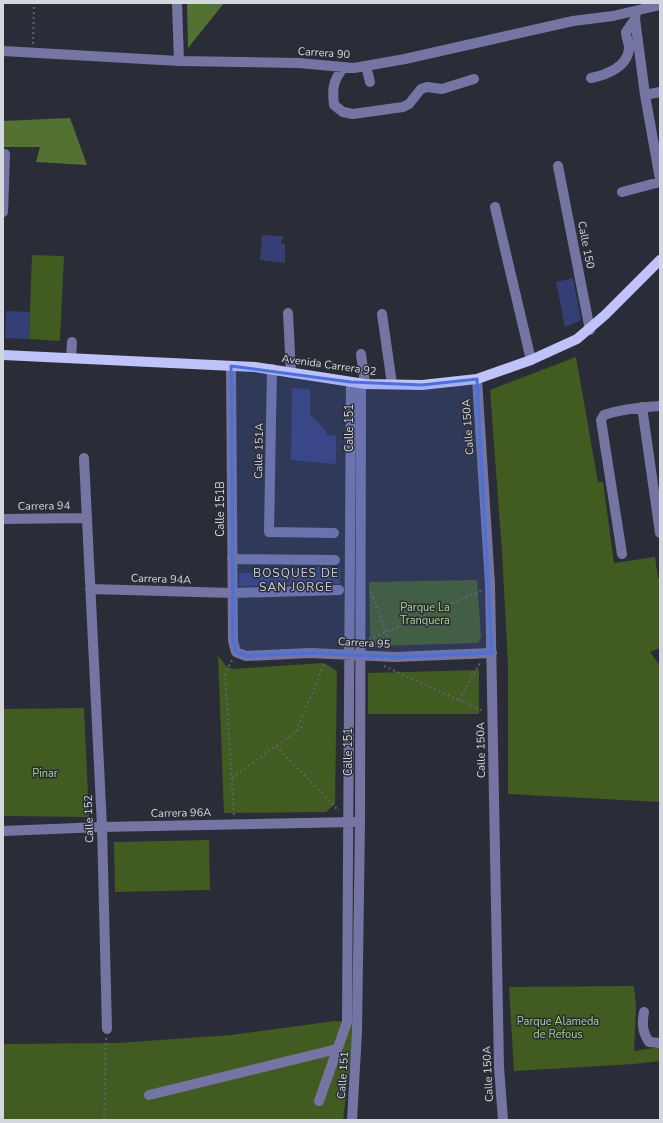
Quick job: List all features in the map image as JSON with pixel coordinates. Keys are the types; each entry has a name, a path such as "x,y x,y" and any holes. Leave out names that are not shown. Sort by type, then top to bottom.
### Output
{"main road":[{"name":"Avenida Carrera 92","path":"3,355 71,357 272,369 359,383 422,385 477,379 531,360 562,347 590,330 660,260"}],"street":[{"path":"177,3 178,61"},
{"name":"Carrera 90","path":"3,51 32,54 178,61 292,63 343,68 366,66 573,21 635,15 660,5"},
{"path":"591,78 612,72 624,60 628,53 626,32 635,15"},
{"path":"622,192 660,180 645,95 635,15"},
{"path":"366,66 370,82"},
{"path":"343,68 334,80 332,91 334,105 343,112 353,114 403,107 409,104 421,89 427,87 442,89 474,79"},
{"path":"645,95 660,92"},
{"path":"3,212 5,154"},
{"name":"Calle 150","path":"558,166 590,330"},
{"path":"495,207 531,360"},
{"path":"288,313 291,372"},
{"path":"382,314 392,384"},
{"path":"71,357 72,342"},
{"path":"359,383 361,354"},
{"name":"Calle 151B","path":"231,366 232,593 233,641 236,652"},
{"name":"Calle 151A","path":"272,369 269,532 334,533"},
{"name":"Calle 150A","path":"477,379 490,587 489,653 493,715 499,1066 503,1120"},
{"name":"Calle 151","path":"352,1120 357,1032 360,822 359,383"},
{"name":"Calle 151","path":"319,1101 347,1022 350,654 359,383"},
{"path":"622,554 601,420 604,415 610,413 642,407 660,406"},
{"path":"642,407 660,533"},
{"name":"Calle 152","path":"84,458 102,827 107,1029"},
{"name":"Carrera 94","path":"3,519 86,518"},
{"path":"232,559 336,560"},
{"name":"Carrera 94A","path":"90,589 232,593 339,590"},
{"name":"Carrera 95","path":"236,652 246,656 350,654 395,657 489,653"},
{"name":"Carrera 96A","path":"3,831 102,827 360,822"},
{"path":"644,1012 642,1028 645,1035 649,1042 660,1043"},
{"path":"149,1095 337,1049"}],"path":[{"path":"32,54 34,3"},
{"path":"360,642 490,587"},
{"path":"369,588 395,657"},
{"path":"234,824 226,673 236,652"},
{"path":"459,700 489,653"},
{"path":"296,732 329,654"},
{"path":"382,665 493,715"},
{"path":"232,778 306,725"},
{"path":"276,746 349,822"},
{"path":"104,1120 107,1029"}],"highlighted area":[{"path":"231,366 351,382 422,385 477,379 492,653 395,657 310,653 246,656 236,652 233,641"}],"green space":[{"path":"187,3 224,3 188,48"},
{"path":"70,118 87,165 36,162 40,147 3,147 3,121"},
{"path":"32,255 64,256 60,341 29,339"},
{"path":"576,357 598,482 603,482 614,563 655,557 658,578 660,578 660,648 650,652 660,666 660,802 508,794 508,665 502,552 490,390"},
{"name":"Parque La Tranquera","path":"477,580 481,637 478,643 376,646 370,637 369,582"},
{"path":"218,656 226,666 233,669 324,663 337,671 335,804 326,812 224,813"},
{"path":"479,670 479,714 368,714 368,673"},
{"name":"Pinar","path":"84,708 89,817 3,816 3,709"},
{"path":"209,840 210,890 115,892 114,842"},
{"name":"Parque Alameda de Refous","path":"634,986 636,1007 634,1051 660,1047 660,1061 634,1064 514,1071 509,987"},
{"path":"335,1021 355,1022 343,1120 3,1120 3,1044 118,1043 231,1035"}],"building":[{"path":"262,235 283,236 281,243 285,244 285,263 260,260"},
{"path":"573,278 581,320 565,327 556,282"},
{"path":"6,311 30,312 29,339 5,338"},
{"path":"292,388 310,389 310,414 326,431 327,435 336,436 336,464 291,460"},
{"path":"304,567 340,567 340,584 239,586 239,573 261,573 261,569 304,570"}],"district":[{"name":"BOSQUES DE SAN JORGE","path":"296,580"}]}
